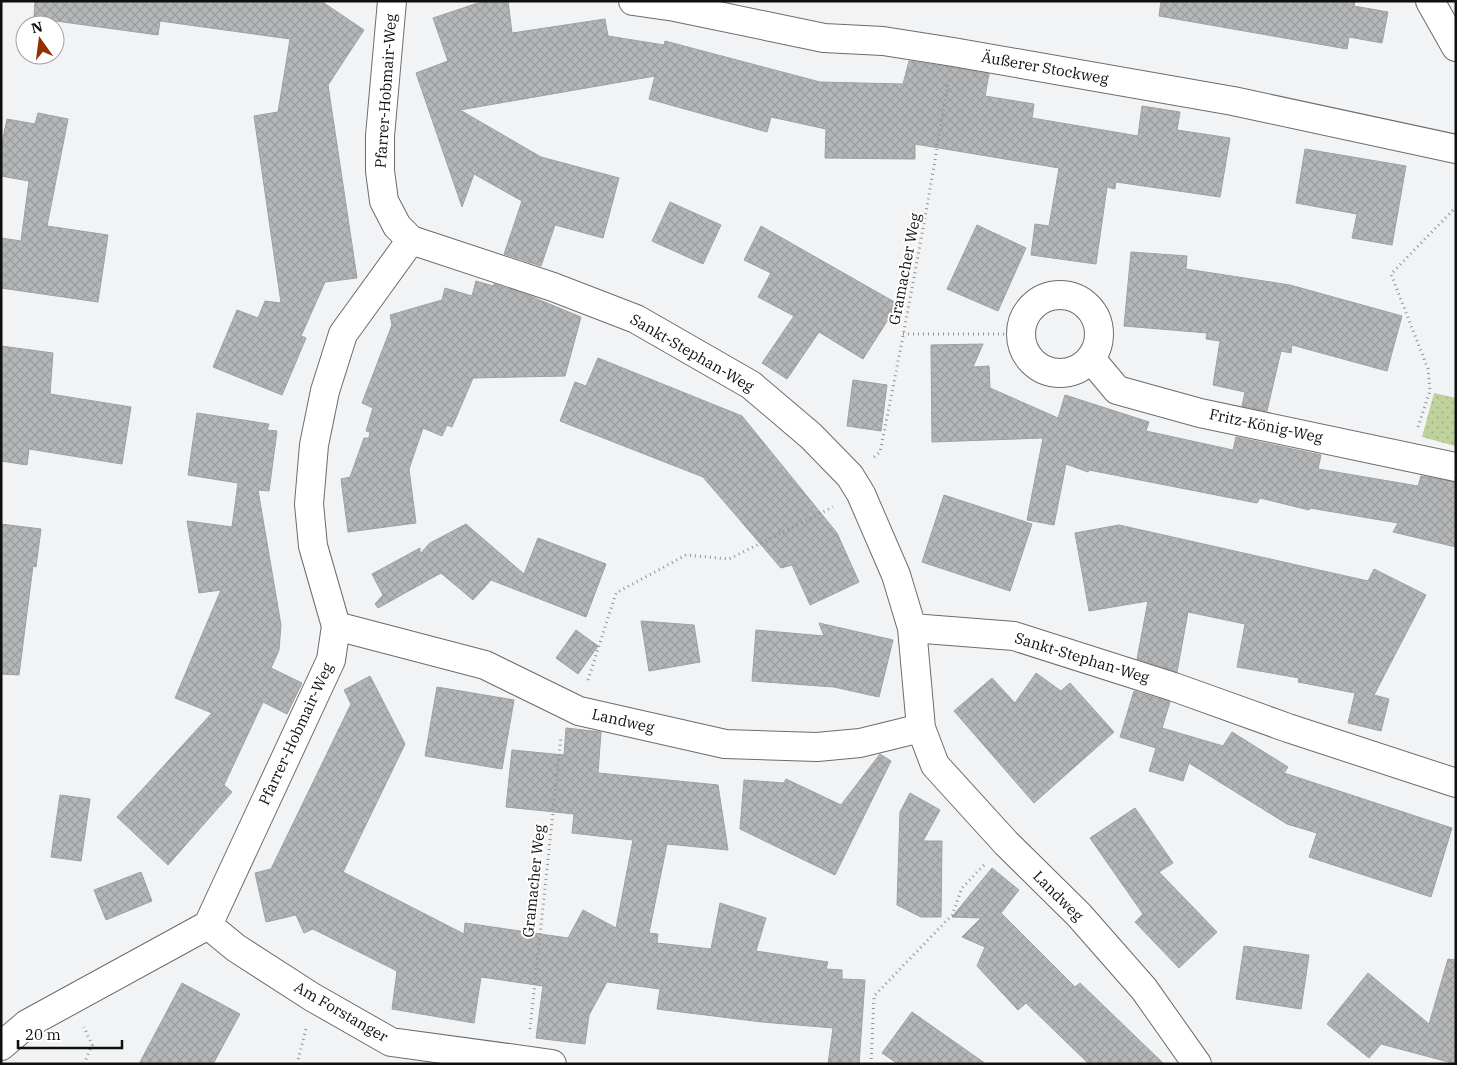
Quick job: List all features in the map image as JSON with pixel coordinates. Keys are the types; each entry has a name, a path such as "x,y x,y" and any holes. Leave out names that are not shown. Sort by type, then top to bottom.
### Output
{"street":[{"name":"Pfarrer-Hobmair-Weg","path":"208,925 331,660 336,626 313,546 309,504 314,445 325,390 343,334 411,240 397,226 384,201 380,171 380,136 392,1"},
{"name":"Äußerer Stockweg","path":"633,1 675,6 824,38 883,41 1233,101 1456,149"},
{"path":"1430,1 1456,47"},
{"name":"Sankt-Stephan-Weg","path":"411,240 552,287 636,319 751,385 811,436 855,485 896,575 912,628 1014,636 1174,687 1288,728 1456,783"},
{"path":"1060,294 1082,301 1094,312 1100,326 1099,344 1091,359 1082,368 1060,374 1041,369 1024,353 1020,334 1025,315 1037,301 1060,294"},
{"name":"Fritz-König-Weg","path":"1091,359 1117,390 1200,413 1456,467"},
{"name":"Landweg","path":"336,626 485,665 572,707 725,744 817,747 860,743 921,728"},
{"name":"Landweg","path":"912,628 921,728 935,765 1006,843 1078,915 1144,989 1197,1064"},
{"path":"1,1046 27,1024 208,925"},
{"name":"Am Forstanger","path":"208,925 251,958 312,997 391,1042 539,1062"}],"path":[{"name":"Gramacher Weg","path":"539,1062 572,707 616,593 686,555 729,559 855,485 880,452 929,203 953,52"},
{"path":"1408,456 1430,392 1428,369 1391,274 1456,207"},
{"path":"904,334 1020,334"},
{"path":"870,1064 874,996 952,915 962,888 1006,843"}],"green space":[{"path":"1434,393 1456,398 1455,446 1422,437"}],"building":[{"path":"35,1 321,1 364,30 328,85 357,278 325,282 301,336 306,338 282,395 213,367 237,310 258,318 265,301 281,303 254,116 278,112 290,39 160,21 158,35 65,22 65,15 34,15"},
{"path":"508,1 512,33 605,19 608,36 664,45 665,41 820,82 903,84 909,61 950,67 989,74 985,96 1034,104 1032,118 1138,136 1142,106 1180,112 1177,130 1230,138 1220,197 1116,182 1115,189 1107,187 1096,264 1031,255 1035,224 1049,226 1059,168 915,144 915,159 825,158 826,129 771,117 767,132 649,99 655,76 460,110 541,157 619,178 603,238 555,225 541,266 504,254 522,201 474,174 462,207 416,73 448,61 433,18 478,3"},
{"path":"1161,1 1355,1 1354,6 1388,12 1382,43 1349,37 1347,49 1159,16"},
{"path":"38,113 68,119 47,226 108,235 98,302 1,288 1,238 21,241 29,181 1,176 1,147 7,119 35,124"},
{"path":"1305,149 1406,166 1392,245 1352,238 1357,214 1296,203"},
{"path":"670,202 721,225 703,264 652,241"},
{"path":"977,225 1026,248 998,311 947,289"},
{"path":"761,226 898,304 863,359 819,332 787,379 762,363 794,316 758,297 771,273 744,260"},
{"path":"1131,252 1187,256 1186,269 1290,285 1402,316 1387,371 1292,345 1291,353 1281,351 1267,411 1242,406 1245,392 1213,385 1220,341 1206,339 1207,333 1124,326"},
{"path":"476,281 493,286 494,284 530,296 581,317 565,376 473,378 452,427 447,425 442,436 423,428 409,469 416,523 348,532 341,479 350,477 364,438 369,438 370,432 366,431 373,408 362,403 392,325 390,315 442,300 445,288 472,296"},
{"path":"983,344 973,367 989,366 990,388 1058,418 1065,395 1149,422 1146,431 1233,450 1236,437 1321,455 1318,469 1418,486 1421,476 1456,482 1456,547 1393,532 1398,523 1310,508 1309,510 1260,498 1257,503 1089,470 1088,472 1066,464 1054,525 1027,520 1043,438 932,442 931,345"},
{"path":"1,346 53,353 50,394 131,407 122,464 29,449 27,465 1,461"},
{"path":"598,358 742,416 837,533 859,582 810,605 792,565 781,568 703,477 560,421 575,382 586,386"},
{"path":"853,380 887,385 881,431 847,426"},
{"path":"197,413 269,424 267,430 277,431 269,491 258,490 281,625 279,650 271,668 302,683 287,714 263,702 224,785 232,792 168,865 117,817 212,713 175,698 221,590 199,593 187,521 232,527 238,483 188,475"},
{"path":"944,495 1032,524 1010,591 922,562"},
{"path":"1,524 41,529 36,567 33,566 19,675 1,674"},
{"path":"466,524 524,574 538,538 606,564 586,617 491,580 473,600 441,573 378,608 375,604 383,595 372,574 420,548 420,554 430,543"},
{"path":"1119,525 1368,581 1374,569 1426,595 1374,695 1389,699 1381,731 1348,723 1355,693 1298,682 1299,678 1237,667 1245,624 1188,612 1177,672 1137,659 1148,601 1089,611 1075,533"},
{"path":"641,621 694,625 700,662 649,671"},
{"path":"819,623 893,640 879,697 834,687 752,681 756,630 824,636"},
{"path":"576,630 598,646 578,674 556,658"},
{"path":"1036,673 1061,691 1070,683 1114,732 1034,803 954,711 992,678 1015,703"},
{"path":"370,676 405,744 343,872 464,934 465,923 568,938 583,910 616,928 633,840 572,833 574,814 506,807 512,750 564,755 566,728 601,732 598,773 718,785 728,850 667,844 649,933 658,934 657,943 711,949 720,903 766,918 756,951 828,962 826,969 842,970 842,979 865,980 859,1064 828,1064 833,1028 762,1022 657,1009 660,989 607,982 589,1015 585,1044 536,1038 543,986 481,977 474,1023 392,1009 397,971 313,929 304,933 296,915 266,922 255,873 271,869 351,704 344,690"},
{"path":"437,687 514,700 502,769 425,756"},
{"path":"1134,691 1170,702 1162,728 1223,746 1232,732 1288,767 1284,773 1452,828 1431,897 1309,857 1317,833 1287,824 1189,763 1183,781 1149,771 1156,748 1120,737"},
{"path":"880,754 891,761 835,875 740,829 744,780 784,783 786,779 841,805"},
{"path":"910,793 940,810 923,841 942,841 941,917 921,917 897,905 900,812"},
{"path":"60,795 90,799 81,861 51,857"},
{"path":"1135,808 1173,863 1159,872 1217,932 1179,968 1135,922 1143,914 1090,838"},
{"path":"992,868 1019,890 1001,913 1075,987 1080,983 1164,1064 1089,1064 1026,1003 1018,1010 977,966 985,947 962,937 981,918 952,917"},
{"path":"141,872 152,901 106,920 94,890"},
{"path":"1244,946 1309,955 1301,1009 1236,999"},
{"path":"1448,959 1456,960 1456,1064 1381,1044 1369,1058 1327,1024 1368,973 1429,1024"},
{"path":"182,983 240,1014 213,1064 139,1064"},
{"path":"912,1012 986,1064 898,1064 882,1053"}]}
